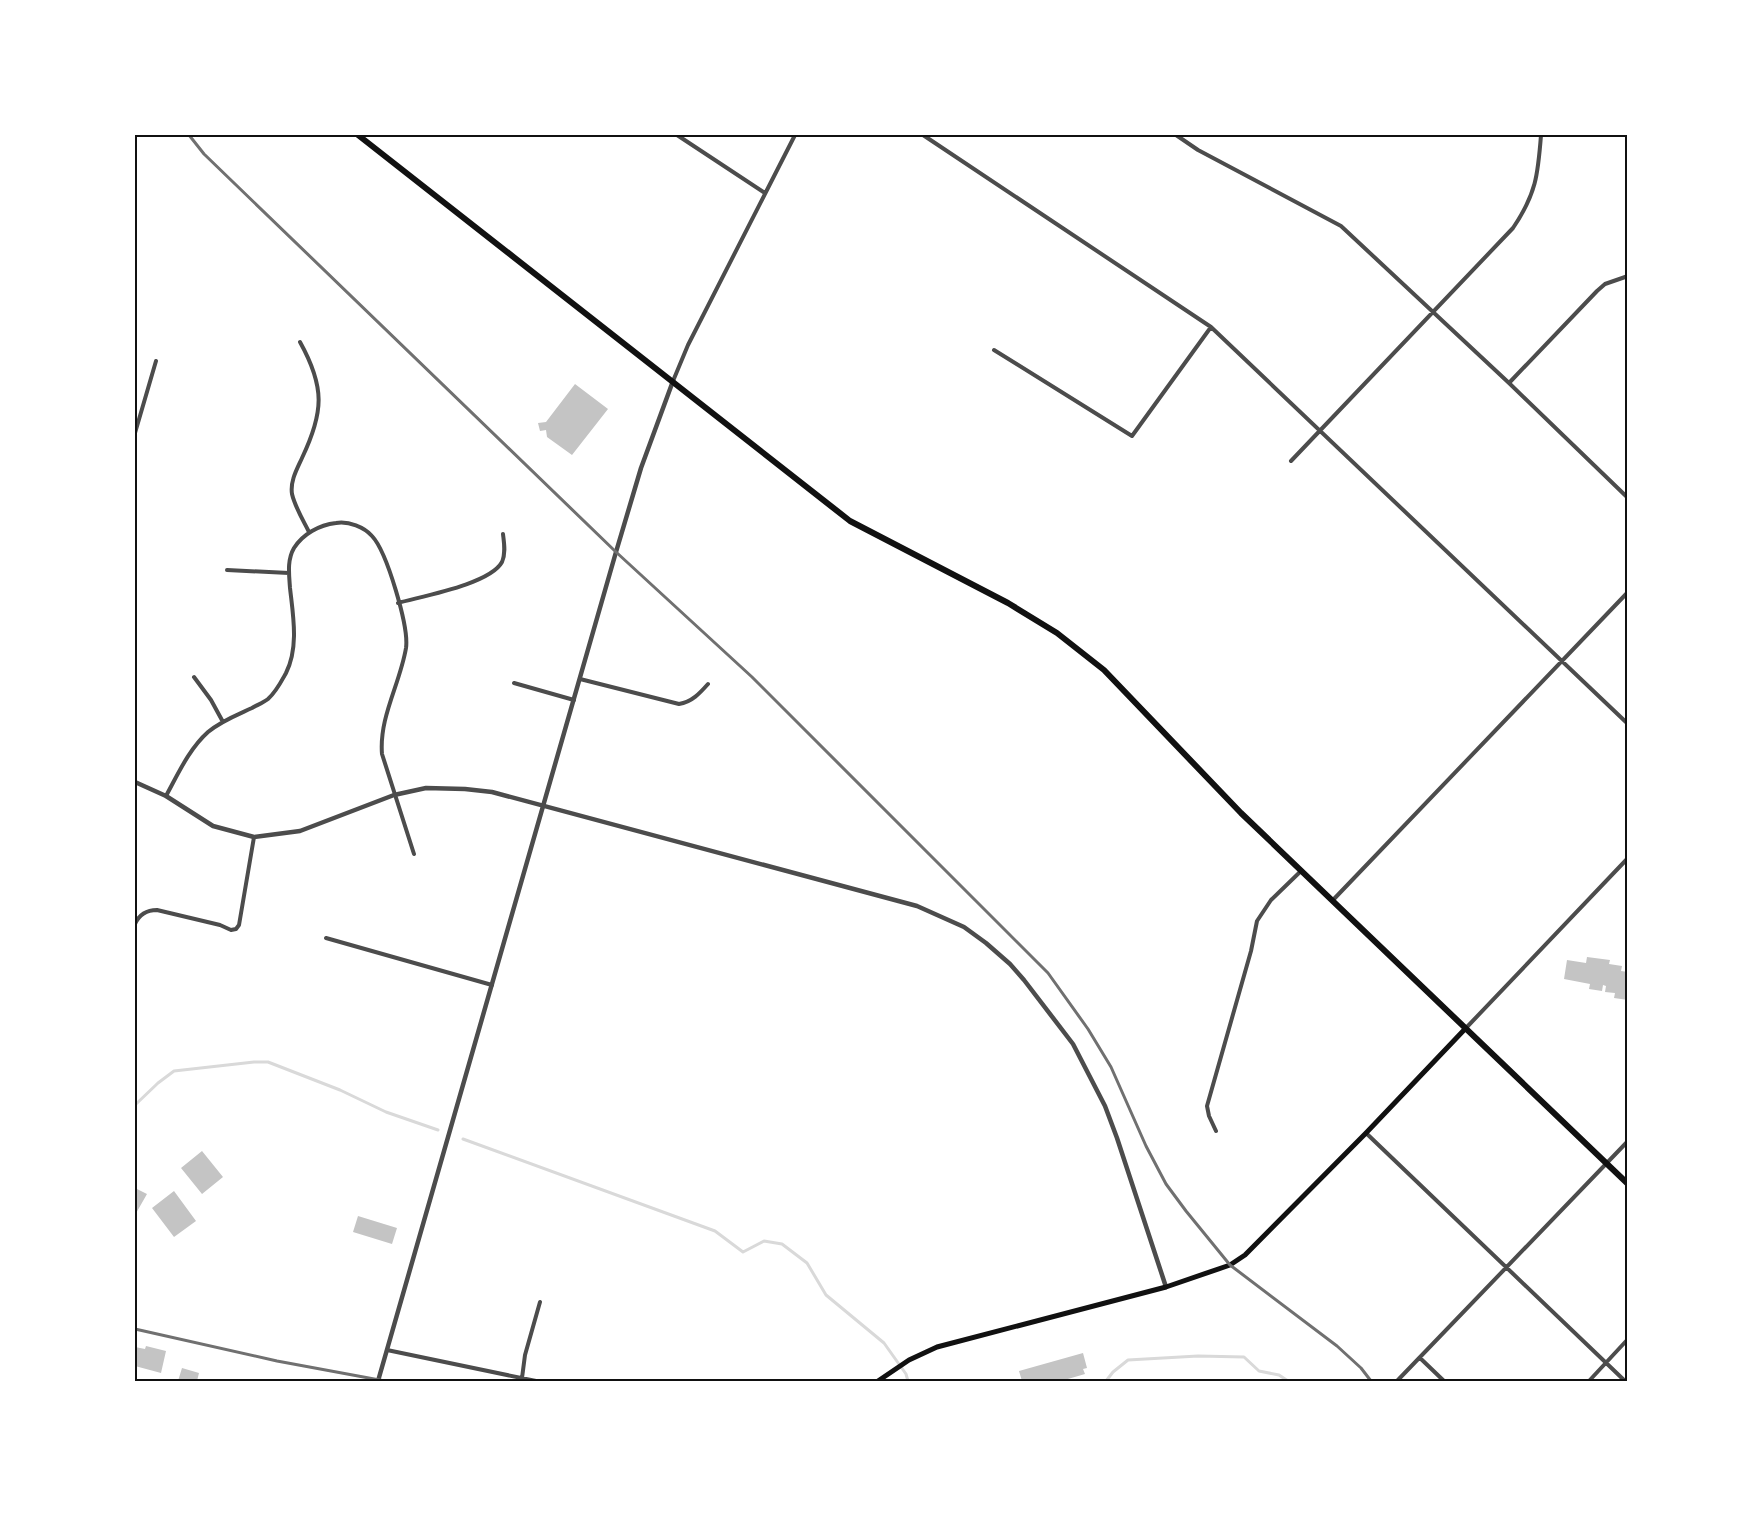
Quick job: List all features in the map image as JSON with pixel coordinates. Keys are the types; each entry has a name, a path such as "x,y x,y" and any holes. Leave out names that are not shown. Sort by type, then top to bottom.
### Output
{"main road":[{"path":"358,135 850,521 1008,603 1065,639 1104,670 1241,813 1628,1184"},
{"path":"878,1381 909,1360 937,1347 1166,1287 1230,1265 1245,1255 1465,1029"}],"street":[{"path":"676,135 765,193"},
{"path":"378,1381 641,468 688,345 795,135"},
{"path":"923,135 1211,327 1628,724"},
{"path":"1176,135 1198,150 1341,226 1628,498"},
{"path":"1291,461 1513,228 1528,203 1539,170 1541,135"},
{"path":"1509,383 1597,291 1605,284 1628,276"},
{"path":"994,350 1132,436 1211,327"},
{"path":"300,342 316,375 319,391 314,424 292,488 298,510 309,532"},
{"path":"135,433 156,362"},
{"path":"166,796 192,750 208,732 267,700 288,670 295,636 289,573 289,559 294,548 309,532 321,526 340,522 350,523 364,529 373,537 382,552 405,625 405,650 381,739 382,754 414,854"},
{"path":"398,603 473,582 488,575 499,566 503,559 505,550 503,534"},
{"path":"227,570 289,573"},
{"path":"1333,900 1628,592"},
{"path":"194,677 211,700 223,722"},
{"path":"580,679 679,704 688,702 708,684"},
{"path":"514,683 574,700"},
{"path":"135,782 166,796 213,826 254,837 300,831 394,795 426,788 492,792 917,906 964,927 1010,964 1037,995 1085,1066 1105,1106 1117,1138 1166,1287"},
{"path":"135,924 142,914 157,910 232,930 236,929 239,925 254,837"},
{"path":"1465,1029 1628,858"},
{"path":"1216,1131 1207,1106 1251,951 1257,921 1267,904 1301,870"},
{"path":"326,938 492,985"},
{"path":"1366,1133 1625,1381"},
{"path":"1397,1381 1628,1141"},
{"path":"522,1378 527,1347 540,1302"},
{"path":"1588,1381 1628,1339"},
{"path":"387,1350 536,1381"},
{"path":"1420,1358 1444,1381"}],"building":[{"path":"575,384 608,409 572,455 547,437 546,430 540,431 538,423 546,422"},
{"path":"1587,957 1610,960 1609,964 1622,966 1621,971 1628,972 1628,1000 1614,998 1615,993 1605,992 1606,986 1603,985 1602,991 1589,989 1590,984 1564,979 1567,960 1586,963"},
{"path":"202,1151 223,1177 202,1194 181,1168"},
{"path":"135,1188 147,1194 135,1215"},
{"path":"174,1191 196,1221 174,1237 152,1208"},
{"path":"358,1216 397,1228 392,1244 353,1232"},
{"path":"146,1346 166,1351 161,1373 135,1366 135,1347 145,1349"},
{"path":"1083,1353 1087,1368 1083,1369 1085,1374 1061,1381 1022,1381 1019,1371"},
{"path":"182,1368 199,1373 197,1381 178,1381"}],"waterway":[{"path":"135,1105 174,1071 268,1062 340,1090 386,1112 438,1130"},
{"path":"463,1139 715,1231 743,1252 764,1241 782,1244 807,1263 826,1295 884,1343 906,1374 908,1381"},
{"path":"1106,1381 1128,1360 1198,1356 1244,1357 1259,1371 1279,1375 1288,1381"}],"railway":[{"path":"189,135 204,154 616,552 752,677 1048,973 1088,1029 1111,1067 1146,1146 1166,1184 1186,1211 1230,1265 1337,1346 1361,1368 1371,1381"},
{"path":"135,1329 277,1361 385,1381"}]}
